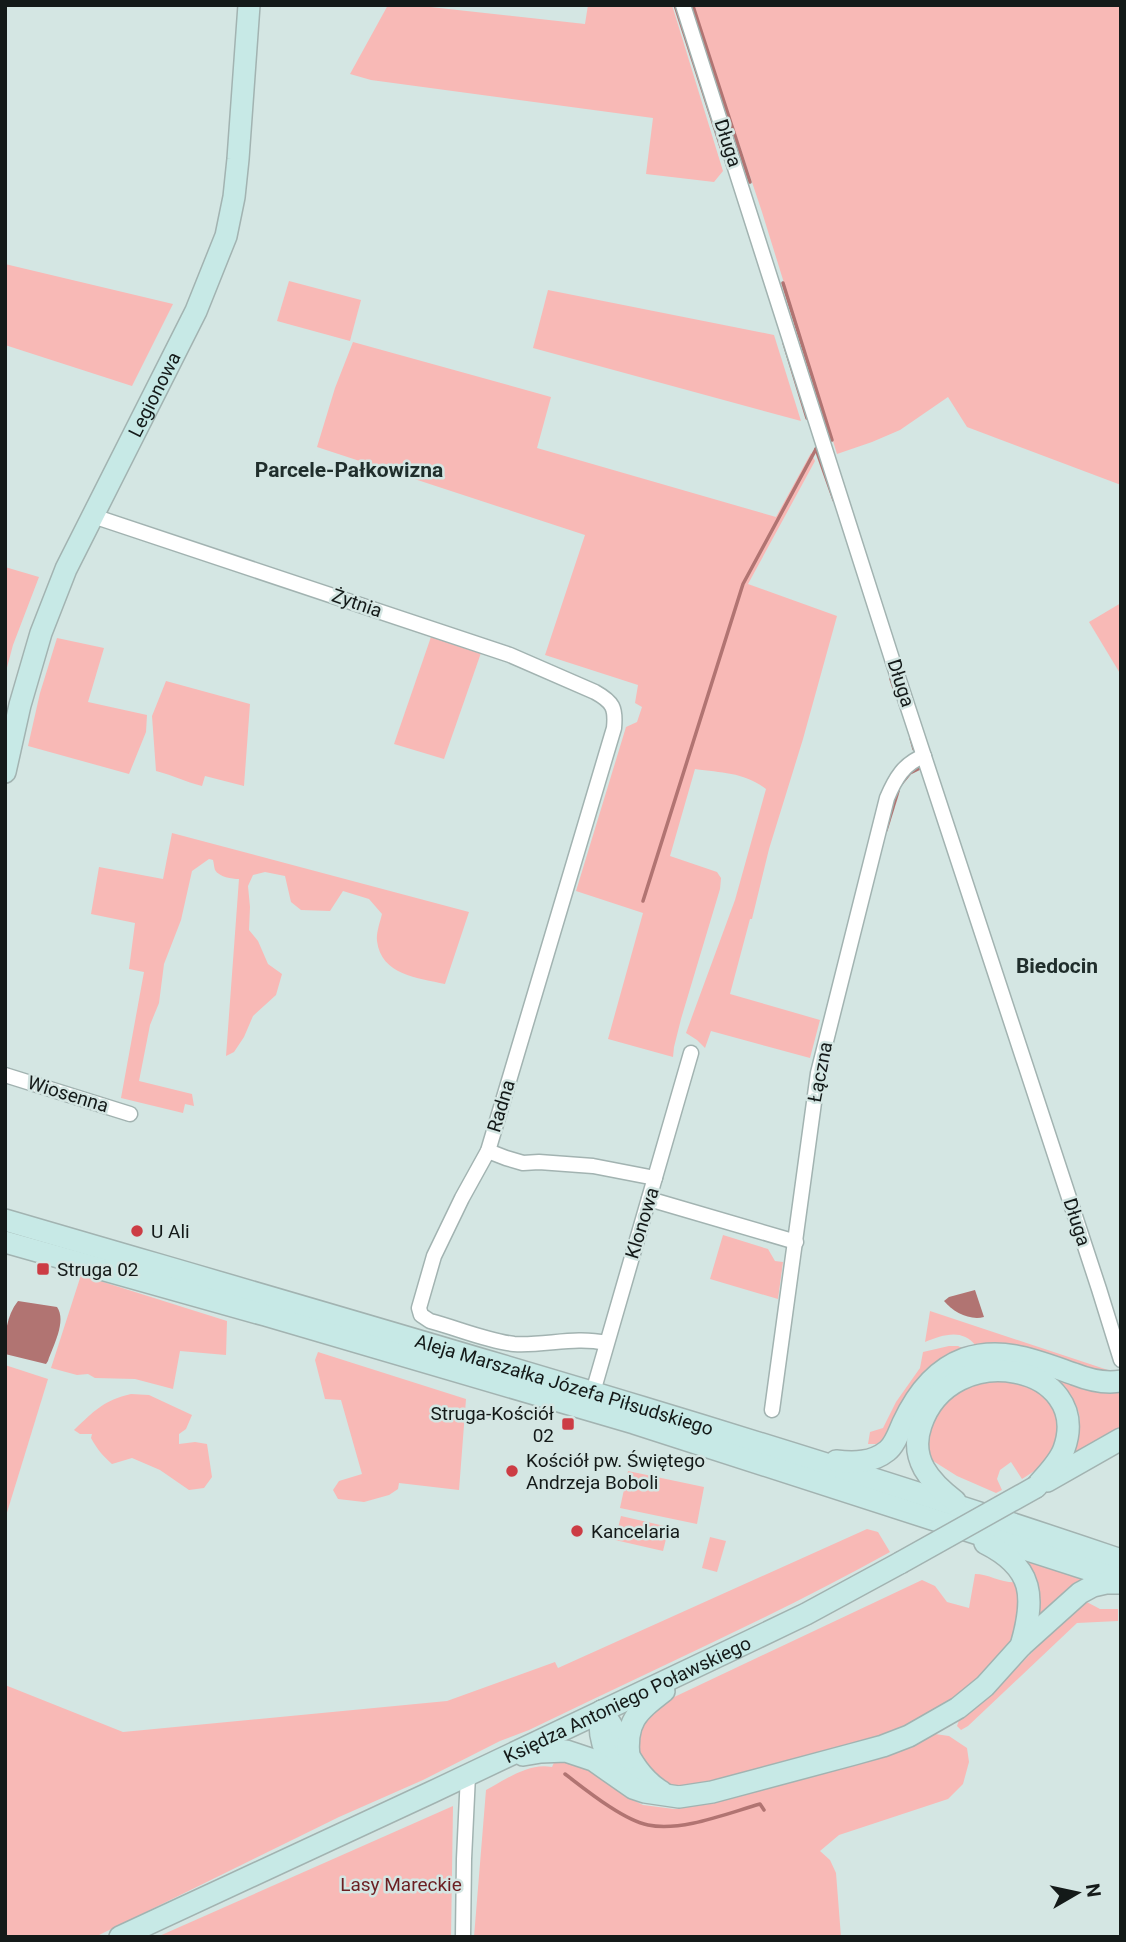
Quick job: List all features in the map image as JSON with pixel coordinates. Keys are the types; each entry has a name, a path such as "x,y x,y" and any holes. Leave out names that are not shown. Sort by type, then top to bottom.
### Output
{"main road":[{"name":"Legionowa","path":"5,772 20,705 41,633 66,569 196,312 226,236 238,159 249,5"},
{"name":"Aleja Marszałka Józefa Piłsudskiego","path":"5,1220 593,1392 969,1509 1121,1560"},
{"name":"Aleja Marszałka Józefa Piłsudskiego","path":"5,1242 265,1314 609,1415 1121,1581"},
{"path":"803,1457 850,1463 872,1460 889,1450 913,1402 928,1383 957,1362 980,1355 1001,1353 1022,1356 1090,1379 1121,1381"},
{"path":"969,1509 944,1493 927,1474 919,1459 917,1447 920,1427 932,1404 951,1384 974,1374 1000,1370 1026,1375 1048,1387 1062,1404 1068,1425 1064,1449 1036,1487"},
{"name":"Księdza Antoniego Poławskiego","path":"120,1937 806,1614 1121,1439"},
{"path":"939,1520 1001,1551 1023,1576 1030,1606 1021,1646"},
{"path":"497,1761 541,1752 566,1751 593,1760 633,1788 645,1793 696,1796 883,1746 944,1716 971,1698 999,1672 1021,1646 1080,1593 1093,1586 1121,1581"},
{"path":"629,1758 630,1731 638,1712 689,1670"},
{"path":"603,1711 629,1758 650,1784 669,1796"},
{"path":"603,1711 599,1724 600,1739 621,1780"}],"street":[{"name":"Długa","path":"683,5 1121,1360"},
{"name":"Żytnia","path":"93,516 510,655 595,692 613,706"},
{"name":"Radna","path":"606,1343 591,1339 516,1344 503,1342 430,1321 421,1315 419,1308 434,1256 488,1151 614,728 613,706"},
{"name":"Łączna","path":"772,1410 818,1073 880,821 895,779 908,765 925,756"},
{"name":"Klonowa","path":"593,1392 691,1053"},
{"name":"Wiosenna","path":"5,1075 130,1114"},
{"path":"488,1151 523,1163 593,1166 655,1178"},
{"path":"649,1199 796,1242"},
{"path":"463,1937 468,1775"}],"green space":[{"path":"388,5 412,5 585,24 588,5 672,5 723,171 714,182 646,174 653,118 371,80 350,74"},
{"path":"1121,5 1121,485 967,427 948,397 900,430 837,454 762,212 693,6"},
{"path":"5,264 173,304 132,386 5,345"},
{"path":"289,281 361,300 350,341 277,321"},
{"path":"548,290 774,335 801,421 533,348"},
{"path":"353,342 551,397 537,448 776,517 811,453 815,461 748,584 837,616 730,994 820,1020 810,1058 711,1031 705,1048 686,1033 735,900 766,789 741,776 695,769 670,856 717,872 721,878 681,1019 673,1057 608,1039 643,913 576,891 626,727 637,722 642,707 635,703 638,685 545,655 585,535 317,447 335,388"},
{"path":"5,567 39,577 13,645 5,675"},
{"path":"1121,603 1121,675 1089,622"},
{"path":"432,634 482,650 444,759 394,744"},
{"path":"57,638 104,648 88,702 147,715 146,732 129,774 28,746 40,693"},
{"path":"166,681 250,704 244,786 205,776 202,786 156,771 152,716"},
{"path":"172,833 469,912 445,984 402,973 386,961 377,941 382,914 369,899 343,891 330,911 301,910 291,902 285,876 265,872 253,875 248,886 249,930 258,941 268,964 282,974 276,995 253,1016 234,1052 226,1056 239,879 219,874 215,870 213,860 209,859 192,871 181,920 164,964 159,1003 150,1025 139,1081 192,1094 194,1106 185,1104 183,1113 121,1098 144,972 129,969 135,923 91,914 99,867 163,879"},
{"path":"723,1235 768,1249 775,1261 783,1262 778,1299 710,1279"},
{"path":"81,1275 227,1321 226,1355 180,1351 173,1389 135,1379 95,1378 88,1374 77,1375 51,1368"},
{"path":"930,1311 1114,1372 1097,1372 1028,1347 1012,1344 976,1346 971,1340 958,1335 945,1335 925,1342"},
{"path":"949,1346 964,1349 947,1354 913,1386 885,1439 876,1444 868,1444 870,1432 883,1428 896,1402 920,1368 923,1352"},
{"path":"318,1352 466,1399 459,1490 399,1483 398,1489 389,1495 364,1502 338,1499 333,1490 339,1481 362,1474 341,1400 325,1399 315,1360"},
{"path":"5,1365 48,1379 5,1519"},
{"path":"1057,1374 1121,1387 1121,1428 1074,1456 1079,1433 1079,1415 1072,1398 1056,1381"},
{"path":"1012,1378 1046,1395 1058,1414 1057,1446 1042,1466 1022,1479 1011,1462 1000,1470 997,1479 1002,1490 996,1493 957,1476 930,1459 925,1445 936,1411 966,1384"},
{"path":"131,1394 149,1395 192,1415 186,1429 179,1434 179,1444 207,1444 212,1477 204,1488 189,1490 160,1470 132,1458 112,1464 96,1446 91,1438 92,1434 80,1434 74,1430 106,1403"},
{"path":"628,1471 704,1487 697,1524 620,1508"},
{"path":"621,1516 669,1527 663,1551 615,1540"},
{"path":"867,1529 878,1532 890,1552 711,1643 339,1817 95,1937 5,1937 5,1685 123,1732 447,1701 555,1662 558,1668"},
{"path":"710,1537 726,1541 717,1572 702,1568"},
{"path":"1018,1556 1086,1577 1038,1622"},
{"path":"975,1574 1018,1582 1022,1592 1016,1634 1002,1656 967,1690 931,1713 888,1734 741,1776 684,1788 657,1781 635,1752 637,1727 670,1699 922,1580 935,1586 947,1602 969,1608"},
{"path":"1083,1600 1100,1609 1118,1609 1118,1621 1077,1623 961,1730 957,1726 959,1720 1007,1678"},
{"path":"935,1734 949,1736 967,1748 969,1762 963,1784 948,1799 839,1835 820,1851 830,1860 836,1873 841,1937 474,1937 486,1790 518,1773 535,1767 552,1767 556,1758 584,1763 631,1799 643,1805 674,1809 756,1790"},
{"name":"Lasy Mareckie","path":"453,1806 451,1937 157,1937"}],"shaded area":[{"path":"975,1290 984,1317 962,1315 944,1301 949,1297"},
{"path":"18,1301 57,1307 60,1313 58,1334 46,1364 5,1354 9,1319"}],"waterway":[{"path":"675,5 722,150"},
{"path":"693,6 750,182"},
{"path":"783,283 832,440"},
{"path":"784,343 807,418"},
{"path":"816,449 834,500"},
{"path":"643,901 743,584 816,449"},
{"path":"891,679 896,694"},
{"path":"911,738 914,749"},
{"path":"901,784 910,773 920,768"},
{"path":"886,830 898,791"},
{"path":"565,1774 616,1811 648,1825 690,1824 760,1804 764,1810"}],"place":[{"name":"U Ali","path":"137,1231"},
{"name":"Struga 02","path":"43,1269"},
{"name":"Struga-Kościół 02","path":"568,1424"},
{"name":"Kościół pw. Świętego Andrzeja Boboli","path":"512,1471"},
{"name":"Kancelaria","path":"577,1531"}],"district":[{"name":"Parcele-Pałkowizna","path":"349,470"},
{"name":"Biedocin","path":"1057,966"}]}
